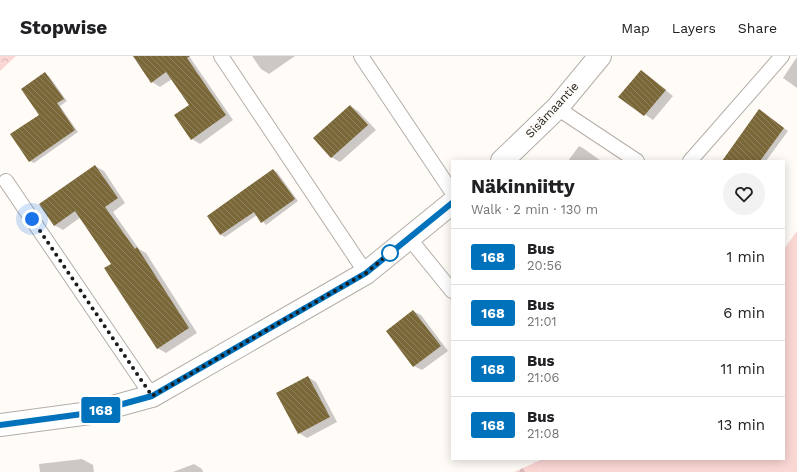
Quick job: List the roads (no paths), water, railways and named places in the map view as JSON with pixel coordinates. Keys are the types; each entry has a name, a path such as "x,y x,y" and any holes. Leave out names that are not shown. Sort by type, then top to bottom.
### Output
{"street":[{"name":"Sisämaantie","path":"503,160 558,108 600,56"},
{"path":"0,425 90,413 152,396 366,273 451,204"}],"lane":[{"path":"221,56 366,273"},
{"path":"361,56 451,191"},
{"path":"691,160 782,56"},
{"path":"558,108 636,160"},
{"path":"6,181 152,396"},
{"path":"409,238 451,290"}]}
